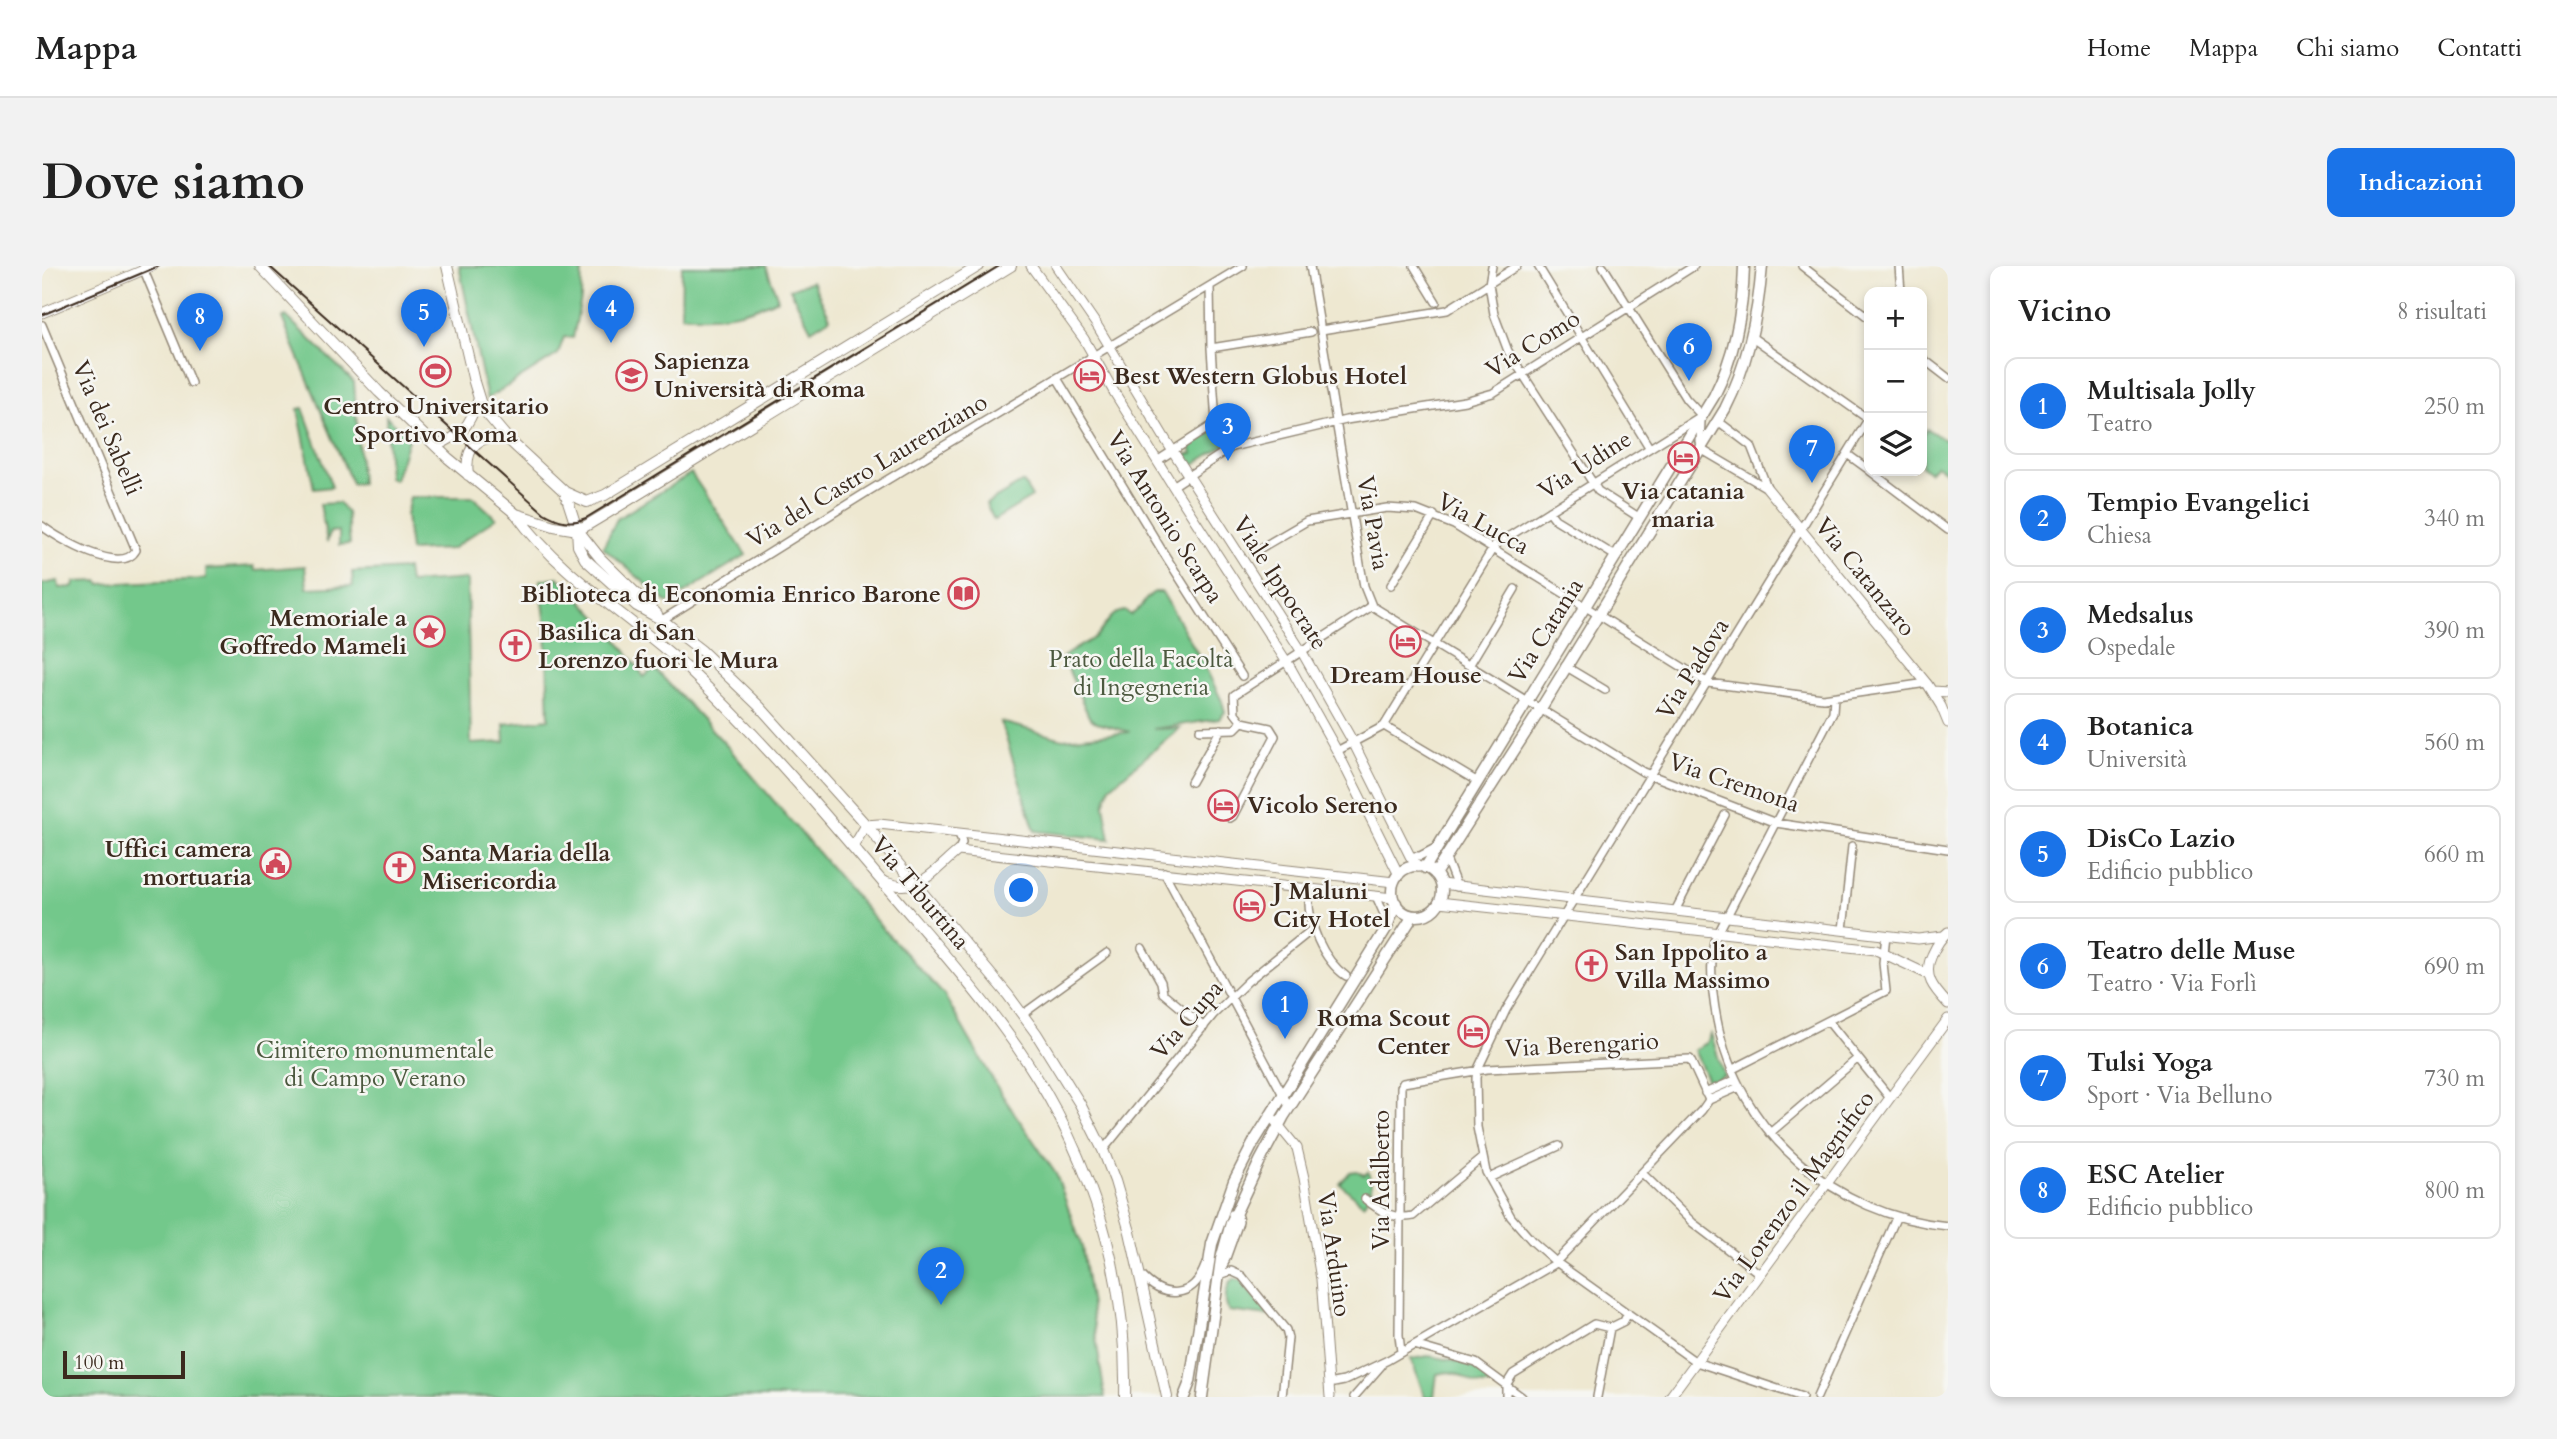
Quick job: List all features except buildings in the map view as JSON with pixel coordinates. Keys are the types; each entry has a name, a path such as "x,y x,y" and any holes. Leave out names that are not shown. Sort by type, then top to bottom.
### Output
{"main road":[{"path":"260,266 379,392 468,476 516,514 554,526 577,529 609,513 1011,266"},
{"path":"447,266 478,400 486,414 509,440 565,492 590,502 979,266"},
{"name":"Via Catania","path":"1421,867 1438,847 1719,386 1734,344 1742,304 1744,266"},
{"name":"Via Catania","path":"1438,879 1446,859 1718,421 1737,384 1752,337 1762,266"},
{"path":"468,476 467,458 477,443 493,437 509,440"},
{"name":"Via Tiburtina","path":"565,492 577,529 578,546 585,559 627,598 702,650 760,707 866,825 1023,1014 1063,1076 1103,1150 1128,1221 1167,1397"},
{"name":"Via Tiburtina","path":"516,514 543,547 686,668 776,758 1006,1031 1050,1100 1079,1155 1096,1200 1111,1258 1123,1341 1125,1397"},
{"path":"1186,1392 1212,1244 1222,1210 1245,1158 1388,923 1397,878 1408,869 1421,867 1438,879 1439,902 1430,913 1412,916 1402,911 1394,901"},
{"path":"1202,1397 1219,1275 1227,1238 1236,1215 1279,1125 1412,916"}],"street":[{"name":"Viale Ippocrate","path":"1031,266 1094,356 1157,461 1286,662 1338,751 1397,878"},
{"name":"Viale Ippocrate","path":"1056,266 1098,327 1172,451 1302,652 1353,742 1410,856 1421,867"},
{"name":"Via del Castro Laurenziano","path":"662,620 1243,266"},
{"name":"Via Pavia","path":"1310,266 1364,586 1372,606 1528,700"},
{"path":"1414,266 1436,302"},
{"path":"1492,266 1489,284 1499,331 1523,375 1598,491 1640,518"},
{"path":"1321,330 1447,310 1517,266"},
{"path":"1538,266 1649,447"},
{"path":"1603,266 1689,402 1701,415 1702,449 1767,488"},
{"name":"Via Como","path":"1173,486 1232,447 1336,422 1483,397 1523,375 1694,266"},
{"path":"1801,266 1864,314"},
{"path":"1899,266 1901,287"},
{"path":"42,313 147,267 191,383"},
{"path":"1210,286 1216,423 1232,447"},
{"name":"Via dei Sabelli","path":"42,325 136,547 134,554 128,558 103,556 80,550 42,526"},
{"path":"1211,348 1311,332"},
{"path":"1752,337 1864,415"},
{"path":"1927,362 1948,378"},
{"name":"Via Antonio Scarpa","path":"1057,378 1242,676"},
{"path":"436,446 455,438 464,430 478,400"},
{"name":"Via Udine","path":"1491,548 1701,415"},
{"path":"1718,421 1751,446 1767,488"},
{"path":"1157,461 1216,423"},
{"name":"Via Padova","path":"1477,1070 1506,1010 1864,427"},
{"path":"1847,454 1864,467"},
{"path":"1876,476 1948,530"},
{"name":"Via Catanzaro","path":"1767,488 1927,683 1946,708 1948,723"},
{"name":"Via Lucca","path":"1254,552 1307,521 1395,508 1434,515 1708,683"},
{"path":"1549,511 1555,519 1617,557"},
{"path":"1391,585 1434,515"},
{"path":"1338,751 1384,726 1491,548"},
{"path":"1470,664 1515,589"},
{"path":"1242,722 1234,706 1237,690 1286,662 1372,606"},
{"path":"1565,666 1605,690"},
{"path":"1708,683 1819,697 1927,683"},
{"path":"1933,691 1948,692"},
{"path":"1834,697 1833,712 1717,933 1713,946 1711,975 1720,1036 1737,1083 1770,1133 1801,1165 1857,1203 1896,1218 1948,1226"},
{"name":"Via Cremona","path":"1528,700 1651,775 1776,823 1948,849"},
{"path":"1200,730 1236,729 1242,722"},
{"path":"1230,818 1274,740 1275,733 1270,728 1242,722"},
{"path":"1384,726 1478,782"},
{"path":"1191,782 1222,729"},
{"path":"1675,911 1725,815"},
{"path":"853,847 866,825 1299,871 1397,878"},
{"path":"881,880 903,888 916,885 958,851 962,843 960,833"},
{"path":"1843,930 1852,846"},
{"path":"1410,856 1420,856 1438,847"},
{"path":"958,851 1376,896 1394,901"},
{"path":"1123,868 1125,852"},
{"path":"1446,859 1457,887"},
{"path":"1297,887 1299,871"},
{"path":"1164,872 1290,1108"},
{"path":"1438,879 1457,887 1923,940 1945,934"},
{"path":"1309,895 1308,914 1314,928 1330,960 1346,976"},
{"path":"1376,896 1388,923"},
{"path":"1439,902 1876,950 1927,974"},
{"name":"Via Cupa","path":"1103,1150 1231,998 1314,928"},
{"path":"1945,934 1928,962 1927,974 1934,989 1948,1004"},
{"path":"1731,1070 1886,991 1883,953 1886,935"},
{"path":"1142,948 1163,993 1204,1027"},
{"path":"1023,1014 1107,953"},
{"name":"Via Lorenzo il Magnifico","path":"1670,1397 1948,1019"},
{"path":"1828,1021 1890,1098"},
{"path":"1770,1133 1858,1058"},
{"name":"Via Berengario","path":"1477,1070 1690,1059 1707,1096"},
{"path":"1477,1070 1476,1121 1482,1158 1500,1200 1520,1228 1556,1262 1696,1362 1802,1397"},
{"name":"Via Adalberto","path":"1401,1352 1401,1086 1408,1081 1477,1070"},
{"path":"1329,1384 1344,1381 1388,1360 1556,1262 1702,1110 1707,1096 1737,1083"},
{"name":"Via Arduino","path":"1270,1115 1297,1148 1304,1178 1321,1279 1330,1397"},
{"path":"1489,1178 1559,1146"},
{"path":"1365,1199 1383,1213 1400,1217 1413,1216 1482,1158"},
{"path":"1642,1173 1693,1223 1760,1274"},
{"path":"1222,1210 1236,1215"},
{"path":"1817,1397 1896,1218"},
{"path":"1139,1272 1160,1291 1171,1293 1184,1290 1201,1276 1212,1244"},
{"path":"1219,1275 1231,1271 1242,1276 1286,1330 1288,1338 1282,1397"},
{"path":"1506,1397 1506,1385 1513,1374 1594,1324 1610,1328 1624,1321 1629,1313"},
{"path":"1597,1397 1610,1328"},
{"path":"1414,1345 1476,1363 1522,1397"},
{"path":"1354,1397 1388,1360"}],"green space":[{"path":"459,266 582,266 581,299 573,338 564,337 558,354 487,399"},
{"path":"682,266 766,266 778,299 731,314 681,315"},
{"path":"812,281 830,318 811,330 790,289"},
{"path":"286,316 354,382 361,483 352,484 282,318"},
{"path":"303,408 332,487 314,489 298,409"},
{"path":"386,416 409,437 395,480 389,478"},
{"path":"1927,429 1945,440 1948,437 1948,475 1936,465 1929,472"},
{"path":"1215,430 1225,445 1191,466 1187,465 1181,456 1193,453 1189,447"},
{"path":"691,473 746,555 668,603 603,547 617,519"},
{"path":"1023,482 1032,497 994,520 986,504"},
{"path":"410,497 473,497 496,518 452,549 410,551 406,515"},
{"path":"339,503 347,513 350,544 339,545 339,531 330,532 327,542 320,504"},
{"name":"Cimitero monumentale di Campo Verano","path":"254,566 255,570 305,566 307,588 353,586 352,572 407,569 409,583 467,579 471,744 505,742 504,724 549,719 546,625 540,580 558,577 603,624 644,677 654,668 727,746 882,928 944,995 1000,1092 1056,1174 1082,1247 1105,1397 42,1397 42,584 58,581 59,588 74,587 75,582 99,581 100,584 206,579 206,569"},
{"name":"Prato della Facoltà di Ingegneria","path":"1155,592 1162,592 1203,663 1225,712 1219,719 1153,729 1180,728 1110,787 1104,805 1110,839 1035,831 1001,722 1063,739 1130,732 1097,723 1089,717 1063,657 1097,635 1114,615 1126,611 1130,615 1134,613"},
{"path":"1711,1034 1724,1076 1709,1083 1694,1050 1707,1043"},
{"path":"1357,1171 1364,1175 1368,1172 1371,1181 1369,1196 1363,1204 1340,1184 1350,1172"},
{"path":"1233,1279 1240,1280 1267,1316 1229,1311 1226,1294"},
{"path":"1428,1356 1472,1367 1492,1384 1476,1384 1452,1372 1446,1372 1437,1374 1434,1397 1425,1397 1411,1359"}],"tram line":[{"path":"42,315 159,266"},
{"path":"269,266 544,513 570,522 586,518 999,266"}],"place":[{"name":"Botanica","path":"611,343"},
{"name":"DisCo Lazio","path":"424,347"},
{"name":"ESC Atelier","path":"200,351"},
{"name":"Centro Universitario Sportivo Roma","path":"436,372"},
{"name":"Sapienza Università di Roma","path":"631,375"},
{"name":"Best Western Globus Hotel","path":"1090,376"},
{"name":"Teatro delle Muse","path":"1689,381"},
{"name":"Via catania maria","path":"1683,457"},
{"name":"Medsalus","path":"1228,461"},
{"name":"Tulsi Yoga","path":"1812,483"},
{"name":"Biblioteca di Economia Enrico Barone","path":"964,594"},
{"name":"Memoriale a Goffredo Mameli","path":"430,632"},
{"name":"Dream House","path":"1406,641"},
{"name":"Basilica di San Lorenzo fuori le Mura","path":"515,646"},
{"name":"Vicolo Sereno","path":"1224,805"},
{"name":"Uffici camera mortuaria","path":"275,863"},
{"name":"Santa Maria della Misericordia","path":"399,867"},
{"name":"J Maluni City Hotel","path":"1250,905"},
{"name":"San Ippolito a Villa Massimo","path":"1592,966"},
{"name":"Roma Scout Center","path":"1473,1032"},
{"name":"Multisala Jolly","path":"1285,1039"},
{"name":"Tempio Evangelici","path":"941,1305"}]}
